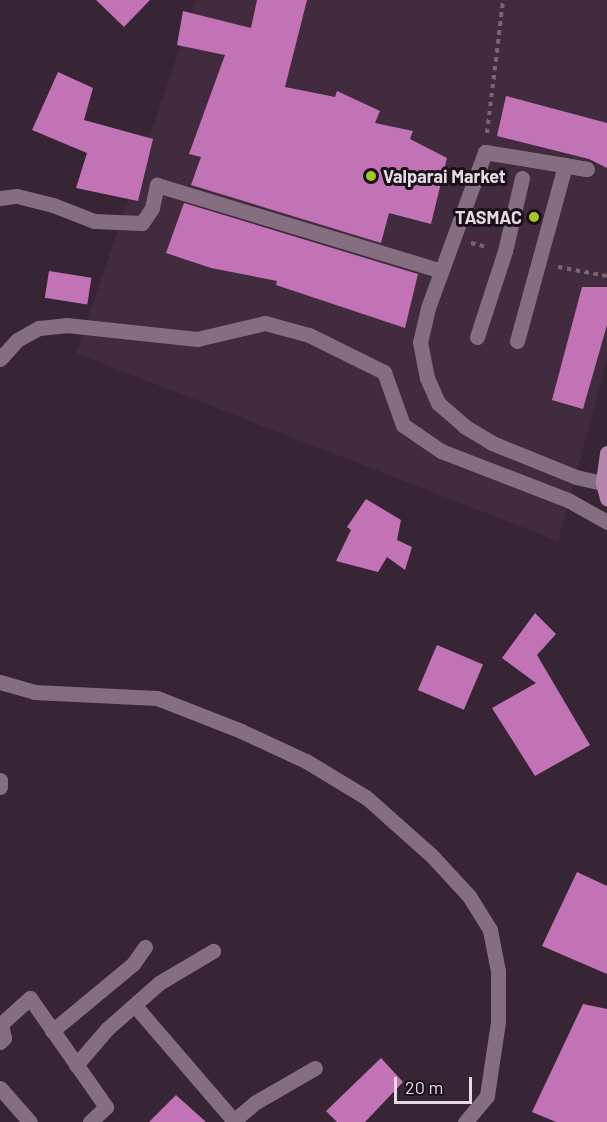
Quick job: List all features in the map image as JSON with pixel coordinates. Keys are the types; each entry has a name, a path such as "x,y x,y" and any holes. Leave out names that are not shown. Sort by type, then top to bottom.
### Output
{"main road":[{"path":"605,490 607,453"}],"street":[{"path":"514,157 565,165 587,169 514,157 485,152 441,271 420,342 427,378 438,402 464,426 492,443 605,490"},
{"path":"517,341 565,165"},
{"path":"477,337 505,251 522,178"},
{"path":"0,198 17,196 53,205 94,221 142,223 152,208 157,185 441,271"},
{"path":"0,359 16,340 39,327 66,325 197,339 265,323 309,335 384,372 403,425 441,450 568,500 607,522"},
{"path":"0,682 34,692 157,698 241,731 306,761 367,798 432,856 469,896 490,930 498,971 498,1022 487,1096 465,1122"},
{"path":"0,780 0,787"},
{"path":"52,1031 133,964 145,947"},
{"path":"76,1065 107,1029 136,1008 159,983 213,951"},
{"path":"0,1042 4,1038 1,1024 30,998 106,1107 90,1122"},
{"path":"136,1008 234,1122 256,1102 315,1068"},
{"path":"0,1088 30,1122"}],"path":[{"path":"485,152 503,0"}],"shaded area":[{"name":"Valparai Market","path":"196,0 607,0 607,360 558,541 76,353"}],"building":[{"path":"96,0 150,0 124,27"},
{"path":"257,0 307,0 285,87 335,97 337,91 380,111 375,123 413,131 410,139 447,158 431,224 389,213 381,243 191,185 201,157 189,154 225,55 177,45 183,11 251,28"},
{"path":"58,72 93,88 84,120 153,139 138,201 76,188 87,153 32,130"},
{"path":"506,96 607,123 607,168 589,159 497,136"},
{"path":"184,203 418,274 405,328 276,285 277,281 211,268 166,253"},
{"path":"49,271 91,278 87,304 45,298"},
{"path":"582,287 607,287 607,325 583,409 552,400"},
{"path":"366,499 401,520 397,540 412,547 405,570 387,557 378,572 336,561 351,530 347,527"},
{"path":"535,613 556,634 537,655 590,745 535,776 492,708 536,683 502,658"},
{"path":"437,645 483,665 464,710 418,690"},
{"path":"577,872 607,886 607,974 542,946"},
{"path":"583,1004 607,1009 607,1122 556,1122 532,1112"},
{"path":"381,1058 403,1082 365,1122 337,1122 326,1111"},
{"path":"176,1095 206,1122 149,1122"}],"place":[{"name":"Valparai Market","path":"371,176"},
{"name":"TASMAC","path":"534,217"}]}
